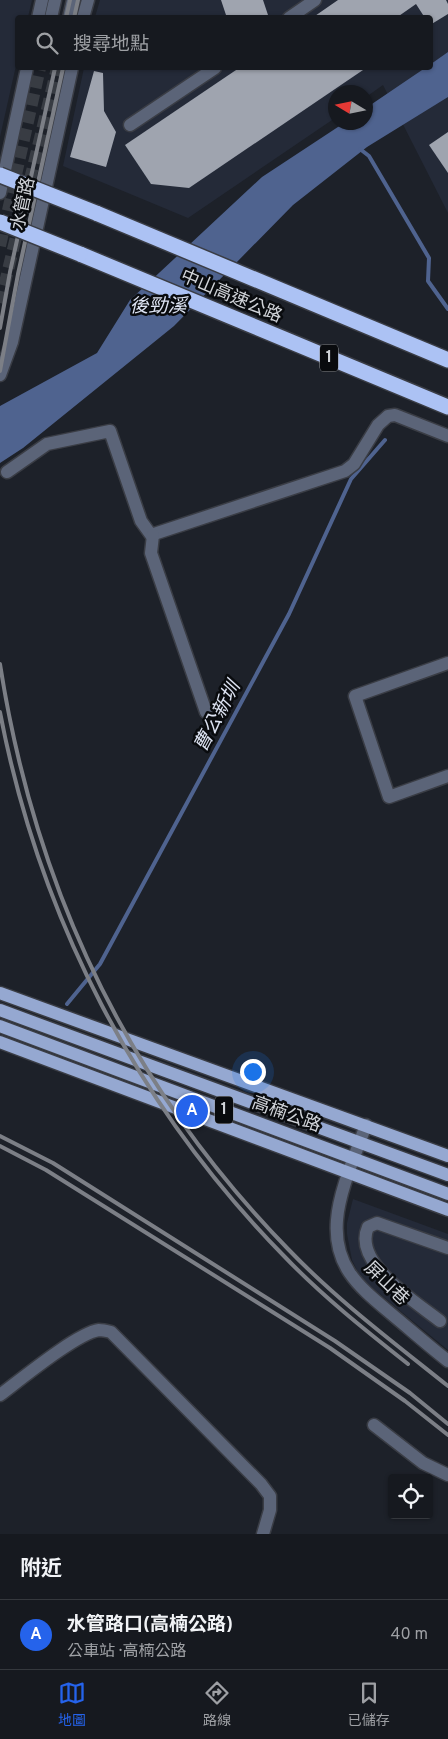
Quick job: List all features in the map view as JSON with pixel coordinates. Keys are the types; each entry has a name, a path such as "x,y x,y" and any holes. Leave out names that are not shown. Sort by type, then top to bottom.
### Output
{"highway":[{"name":"中山高速公路","path":"0,175 96,213 448,360"},
{"name":"中山高速公路","path":"0,222 448,407"}],"main road":[{"name":"高楠公路","path":"0,993 448,1156"},
{"name":"高楠公路","path":"0,1010 448,1175"},
{"name":"高楠公路","path":"0,1026 448,1194"},
{"name":"高楠公路","path":"0,1042 448,1210"}],"street":[{"path":"39,15 42,0"},
{"path":"52,15 55,0"},
{"path":"70,15 73,0"},
{"path":"84,15 88,0"},
{"path":"293,15 315,0"},
{"name":"水管路","path":"0,193 27,70"},
{"name":"水管路","path":"0,375 12,342 72,70"},
{"path":"130,125 212,70"},
{"path":"7,472 47,444 110,431 141,521 151,535 154,535 345,471 354,464 382,420 388,416 395,416 448,436"},
{"path":"154,535 151,552 206,712"},
{"path":"448,663 355,696 389,797 448,776"},
{"name":"屏山巷","path":"366,1125 349,1174 336,1222 339,1250 344,1264 358,1286 448,1361"},
{"path":"440,1321 378,1269 370,1256 365,1237 368,1227 377,1223 448,1248"},
{"path":"0,1395 87,1334 100,1330 111,1332 266,1490 270,1496 270,1510 263,1534"},
{"path":"374,1425 423,1462 448,1475"}],"shaded area":[{"path":"0,0 32,0 28,15 15,15 15,70 0,137"},
{"path":"100,0 448,0 448,213 383,85 373,92 373,85 328,85 328,123 188,218 63,166 84,70 433,70 433,15 96,15"},
{"path":"353,1199 448,1234 448,1350 365,1282 358,1272 352,1260 347,1234 347,1223"}],"water":[{"name":"後勁溪","path":"448,52 448,97 367,147 293,205 174,326 23,448 0,463 0,406 97,353 130,300 262,177 333,130 373,130 373,103 422,70 433,70 433,63"}],"building":[{"path":"221,0 263,0 268,15 226,15"},
{"path":"338,0 446,0 448,4 448,14 433,23 433,15 423,15 416,4 400,15 316,15"},
{"path":"236,70 363,70 341,85 328,85 328,94 189,188 151,184 125,145"},
{"path":"94,71 103,73 104,111 116,132 106,167 70,157"},
{"path":"448,132 448,173 429,145"}],"waterway":[{"path":"360,149 369,156 429,258 428,281 448,309"},
{"name":"曹公新圳","path":"67,1004 100,964 289,614 351,479 385,440"}],"tunnel":[{"path":"0,246 40,70"},
{"path":"0,303 57,70"}],"railway":[{"path":"67,15 70,0"},
{"path":"75,15 78,0"},
{"path":"0,328 10,272 55,70"},
{"path":"0,371 18,274 63,70"},
{"path":"0,664 16,747 37,827 65,905 98,980 136,1052 181,1120 231,1186 288,1249 346,1303 448,1386"},
{"path":"0,712 17,788 40,862 68,935 101,1004 140,1072 183,1136 231,1197 283,1255 328,1298 408,1364"},
{"path":"0,1136 53,1163 335,1341 410,1393 448,1424"},
{"path":"0,1146 46,1170 330,1348 405,1401 448,1435"}],"place":[{"name":"水管路口(高楠公路)","path":"192,1111"}]}
